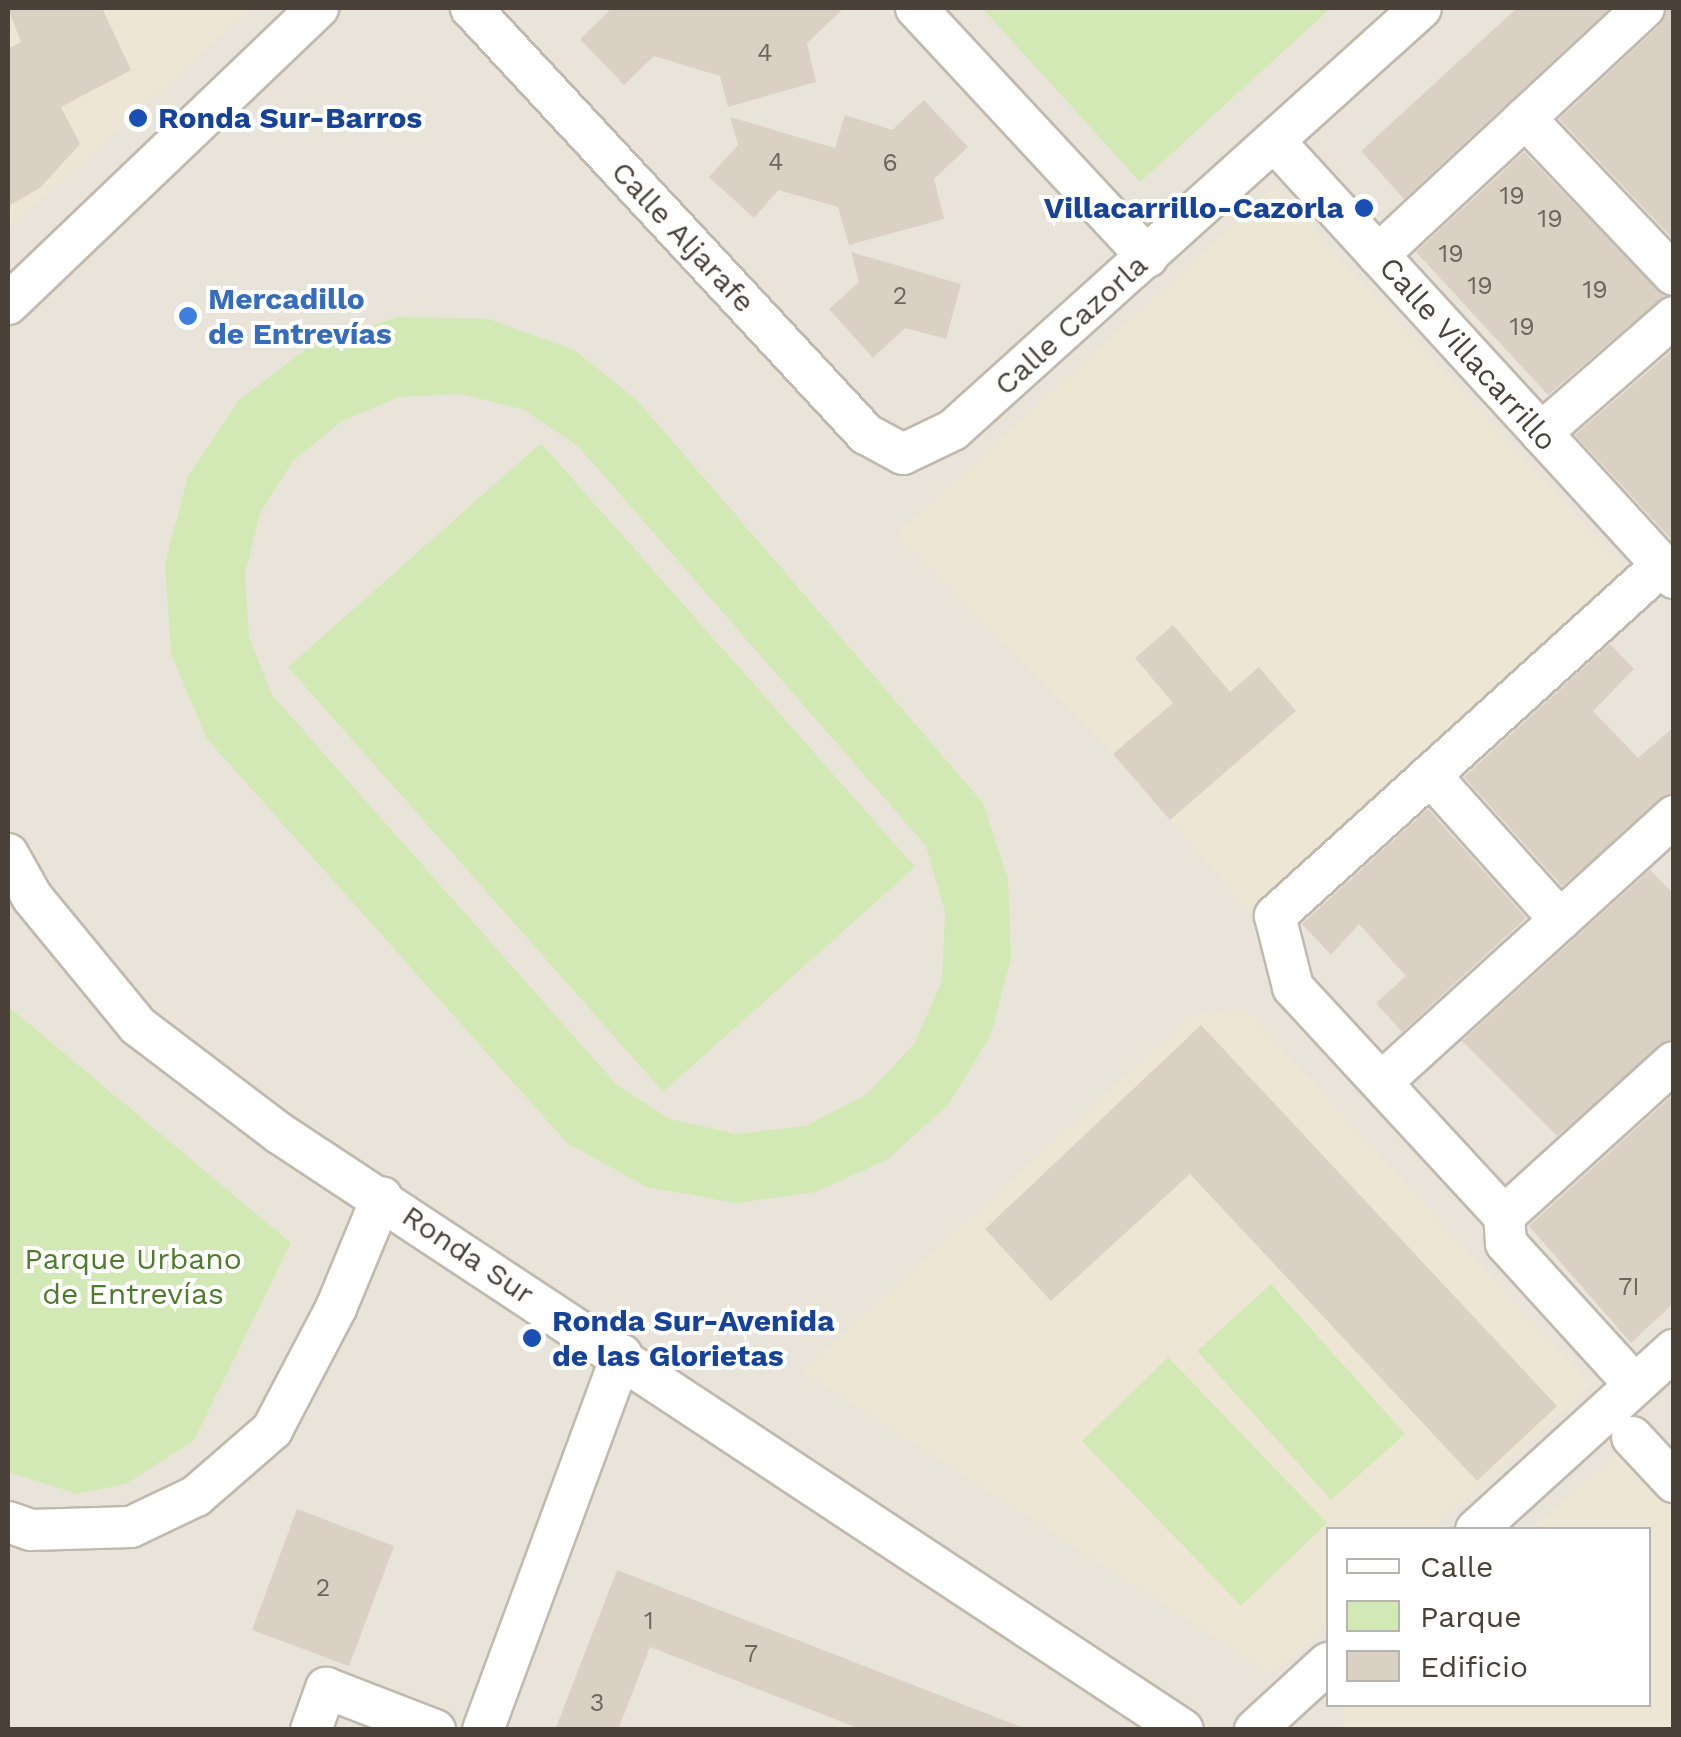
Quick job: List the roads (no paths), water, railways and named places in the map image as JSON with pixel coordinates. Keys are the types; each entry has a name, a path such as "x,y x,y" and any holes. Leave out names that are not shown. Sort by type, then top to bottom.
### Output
{"street":[{"path":"13,292 318,8"},
{"name":"Calle Aljarafe","path":"471,8 866,434 903,454"},
{"path":"916,8 1147,257"},
{"name":"Calle Cazorla","path":"903,454 953,430 1421,8"},
{"path":"1378,255 1644,8"},
{"path":"1525,118 1674,275"},
{"name":"Calle Villacarrillo","path":"1275,142 1668,571 1430,775 1275,916 1294,987 1504,1216 1506,1243 1636,1385"},
{"path":"1540,433 1674,317"},
{"path":"1430,775 1560,920"},
{"path":"1383,1081 1674,816"},
{"name":"Ronda Sur","path":"8,854 32,897 138,1026 280,1132 1183,1730"},
{"path":"1504,1216 1674,1062"},
{"path":"8,1522 31,1530 131,1527 196,1496 260,1441 336,1308 382,1197"},
{"path":"1479,1527 1674,1350"},
{"path":"482,1730 622,1355"},
{"path":"1632,1438 1674,1482"},
{"path":"1255,1730 1326,1665"},
{"path":"311,1730 326,1688 435,1730"}],"place":[{"name":"Ronda Sur-Barros","path":"138,118"},
{"name":"Villacarrillo-Cazorla","path":"1364,208"},
{"name":"Mercadillo de Entrevías","path":"188,316"},
{"name":"Ronda Sur-Avenida de las Glorietas","path":"532,1338"}],"park label":[{"name":"Parque Urbano de Entrevías","path":"133,1276"}]}
